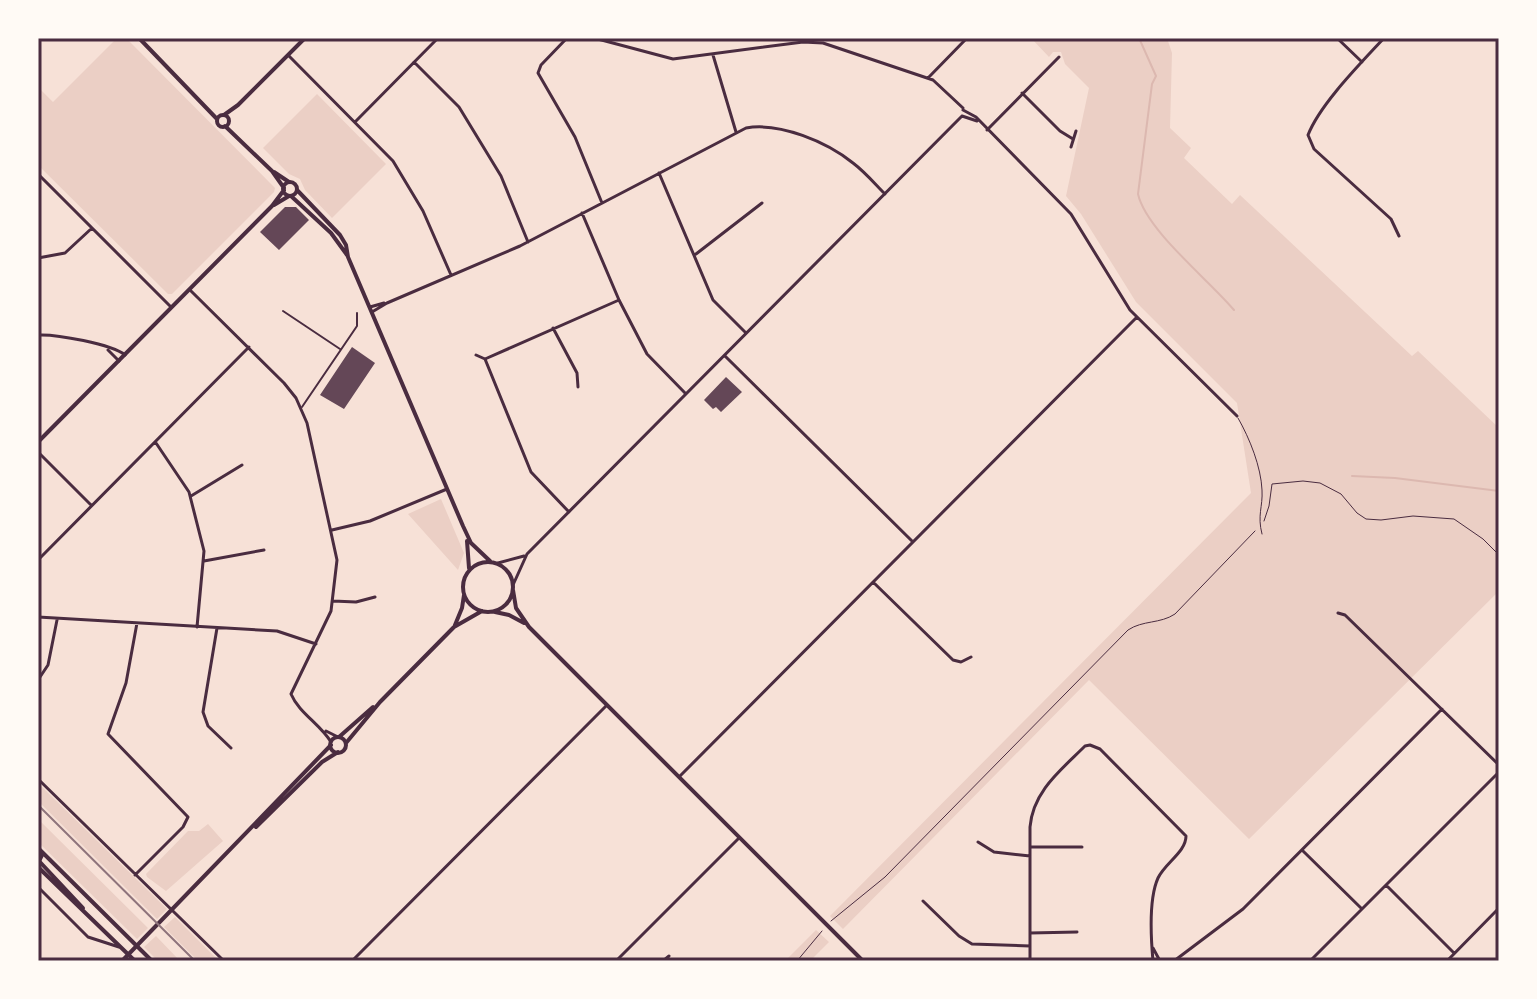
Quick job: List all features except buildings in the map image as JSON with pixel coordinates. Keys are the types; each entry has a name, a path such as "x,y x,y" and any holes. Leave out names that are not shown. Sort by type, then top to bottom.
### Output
{"street":[{"path":"139,38 224,119 272,171 290,196 331,233 348,257 463,526 476,550 490,561"},
{"path":"224,119 305,38"},
{"path":"355,122 438,38"},
{"path":"567,38 541,65 538,73 575,137 602,203"},
{"path":"594,38 673,59 823,43 928,78 944,88 963,110 974,115 1071,214 1125,303 1237,416"},
{"path":"781,38 782,45"},
{"path":"928,78 967,38"},
{"path":"1337,38 1362,62"},
{"path":"1384,38 1312,126 1309,140 1314,149 1391,219 1399,236"},
{"path":"288,55 393,161 423,211 451,275"},
{"path":"713,55 736,132"},
{"path":"987,130 1059,57"},
{"path":"414,62 459,107 501,176 528,242"},
{"path":"1022,93 1060,131 1073,139"},
{"path":"468,570 482,562 498,563 527,554 962,116 963,110"},
{"path":"962,116 979,122"},
{"path":"371,310 528,242 736,132 756,126 793,131 852,161 885,194"},
{"path":"1071,147 1076,131"},
{"path":"272,171 295,184 297,190 340,235 348,257"},
{"path":"659,173 713,300 746,333"},
{"path":"38,174 172,307"},
{"path":"38,442 272,206 289,182"},
{"path":"272,206 297,190"},
{"path":"694,255 762,203"},
{"path":"582,213 619,300 650,358 686,394"},
{"path":"38,258 65,253 92,228"},
{"path":"190,290 284,383 301,408 309,429 337,560 333,601 291,694 322,729 334,751 338,752"},
{"path":"485,359 619,300"},
{"path":"283,311 341,349"},
{"path":"301,408 357,326 357,313"},
{"path":"679,777 1137,317"},
{"path":"553,328 577,373 578,387"},
{"path":"38,335 58,335 118,350 125,355"},
{"path":"105,347 119,361"},
{"path":"38,560 249,347"},
{"path":"476,355 485,359 531,472 569,512"},
{"path":"724,356 913,542"},
{"path":"155,442 191,496 204,551 197,627"},
{"path":"38,452 91,505"},
{"path":"191,496 242,465"},
{"path":"332,530 370,521 447,489"},
{"path":"463,526 469,546 468,570 462,586 468,603 482,611 509,615 529,627"},
{"path":"204,561 264,550"},
{"path":"490,612 505,605 527,554"},
{"path":"498,563 509,573 516,608 529,627 863,961"},
{"path":"873,582 953,660 961,662 971,657"},
{"path":"454,627 464,595"},
{"path":"333,601 356,602 375,597"},
{"path":"248,833 322,762 345,749 346,743 380,702 454,627 482,611"},
{"path":"1338,613 1345,615 1499,765"},
{"path":"38,617 282,632 316,644"},
{"path":"38,680 48,665 57,618"},
{"path":"135,875 188,820 187,814 108,734 126,683 137,623"},
{"path":"217,628 203,712 208,726 231,748"},
{"path":"122,961 331,744 380,702"},
{"path":"352,961 607,705"},
{"path":"1174,961 1243,909 1442,709"},
{"path":"322,729 346,743"},
{"path":"1030,961 1032,812 1042,791 1085,746 1097,747 1186,836 1185,844 1166,865 1156,883 1153,961"},
{"path":"1310,961 1499,772"},
{"path":"38,779 224,961"},
{"path":"616,961 739,838"},
{"path":"978,842 1002,854 1030,856"},
{"path":"1030,847 1082,847"},
{"path":"38,848 152,961"},
{"path":"1302,849 1362,909"},
{"path":"43,853 39,861 70,892 86,914"},
{"path":"38,867 135,961"},
{"path":"1386,885 1454,953"},
{"path":"38,887 88,937 122,948"},
{"path":"923,901 959,936 972,944 1030,946"},
{"path":"1447,961 1499,908"},
{"path":"1030,933 1077,932"},
{"path":"1153,948 1160,961"},
{"path":"663,961 669,956"}],"lane":[{"path":"1237,416 1260,475 1262,534"}],"path":[{"path":"797,961 808,945 846,906 885,877 1128,630 1141,623 1164,620 1175,614 1267,518 1272,484 1320,483 1341,494 1366,519 1413,516 1454,519 1476,533 1499,555"}],"shaded area":[{"path":"117,38 126,38 275,188 172,294 168,294 38,165 38,87 53,102"},
{"path":"1031,38 1167,38 1172,53 1170,128 1191,148 1184,158 1232,204 1240,195 1412,356 1418,351 1499,428 1499,591 1249,839 1089,680 843,929 830,916 1251,493 1237,403 1136,302 1081,214 1066,196 1089,88 1065,64 1061,52 1053,52 1049,57"},
{"path":"317,94 386,164 332,218 305,190 300,179 289,174 263,148"},
{"path":"441,499 464,553 458,570 408,514"},
{"path":"38,783 167,909 157,919 38,801"},
{"path":"38,819 148,928 137,939 38,842"},
{"path":"208,824 223,841 166,891 147,877 146,874 188,831 199,831"},
{"path":"175,917 219,961 198,961 164,927"},
{"path":"816,930 829,942 810,961 785,961"},
{"path":"156,936 180,961 158,961 144,947"}],"waterway":[{"path":"1139,38 1156,76 1152,84 1138,194 1143,208 1165,239 1234,310"},
{"path":"1352,476 1499,491"}],"railway":[{"path":"38,805 195,961"}]}
